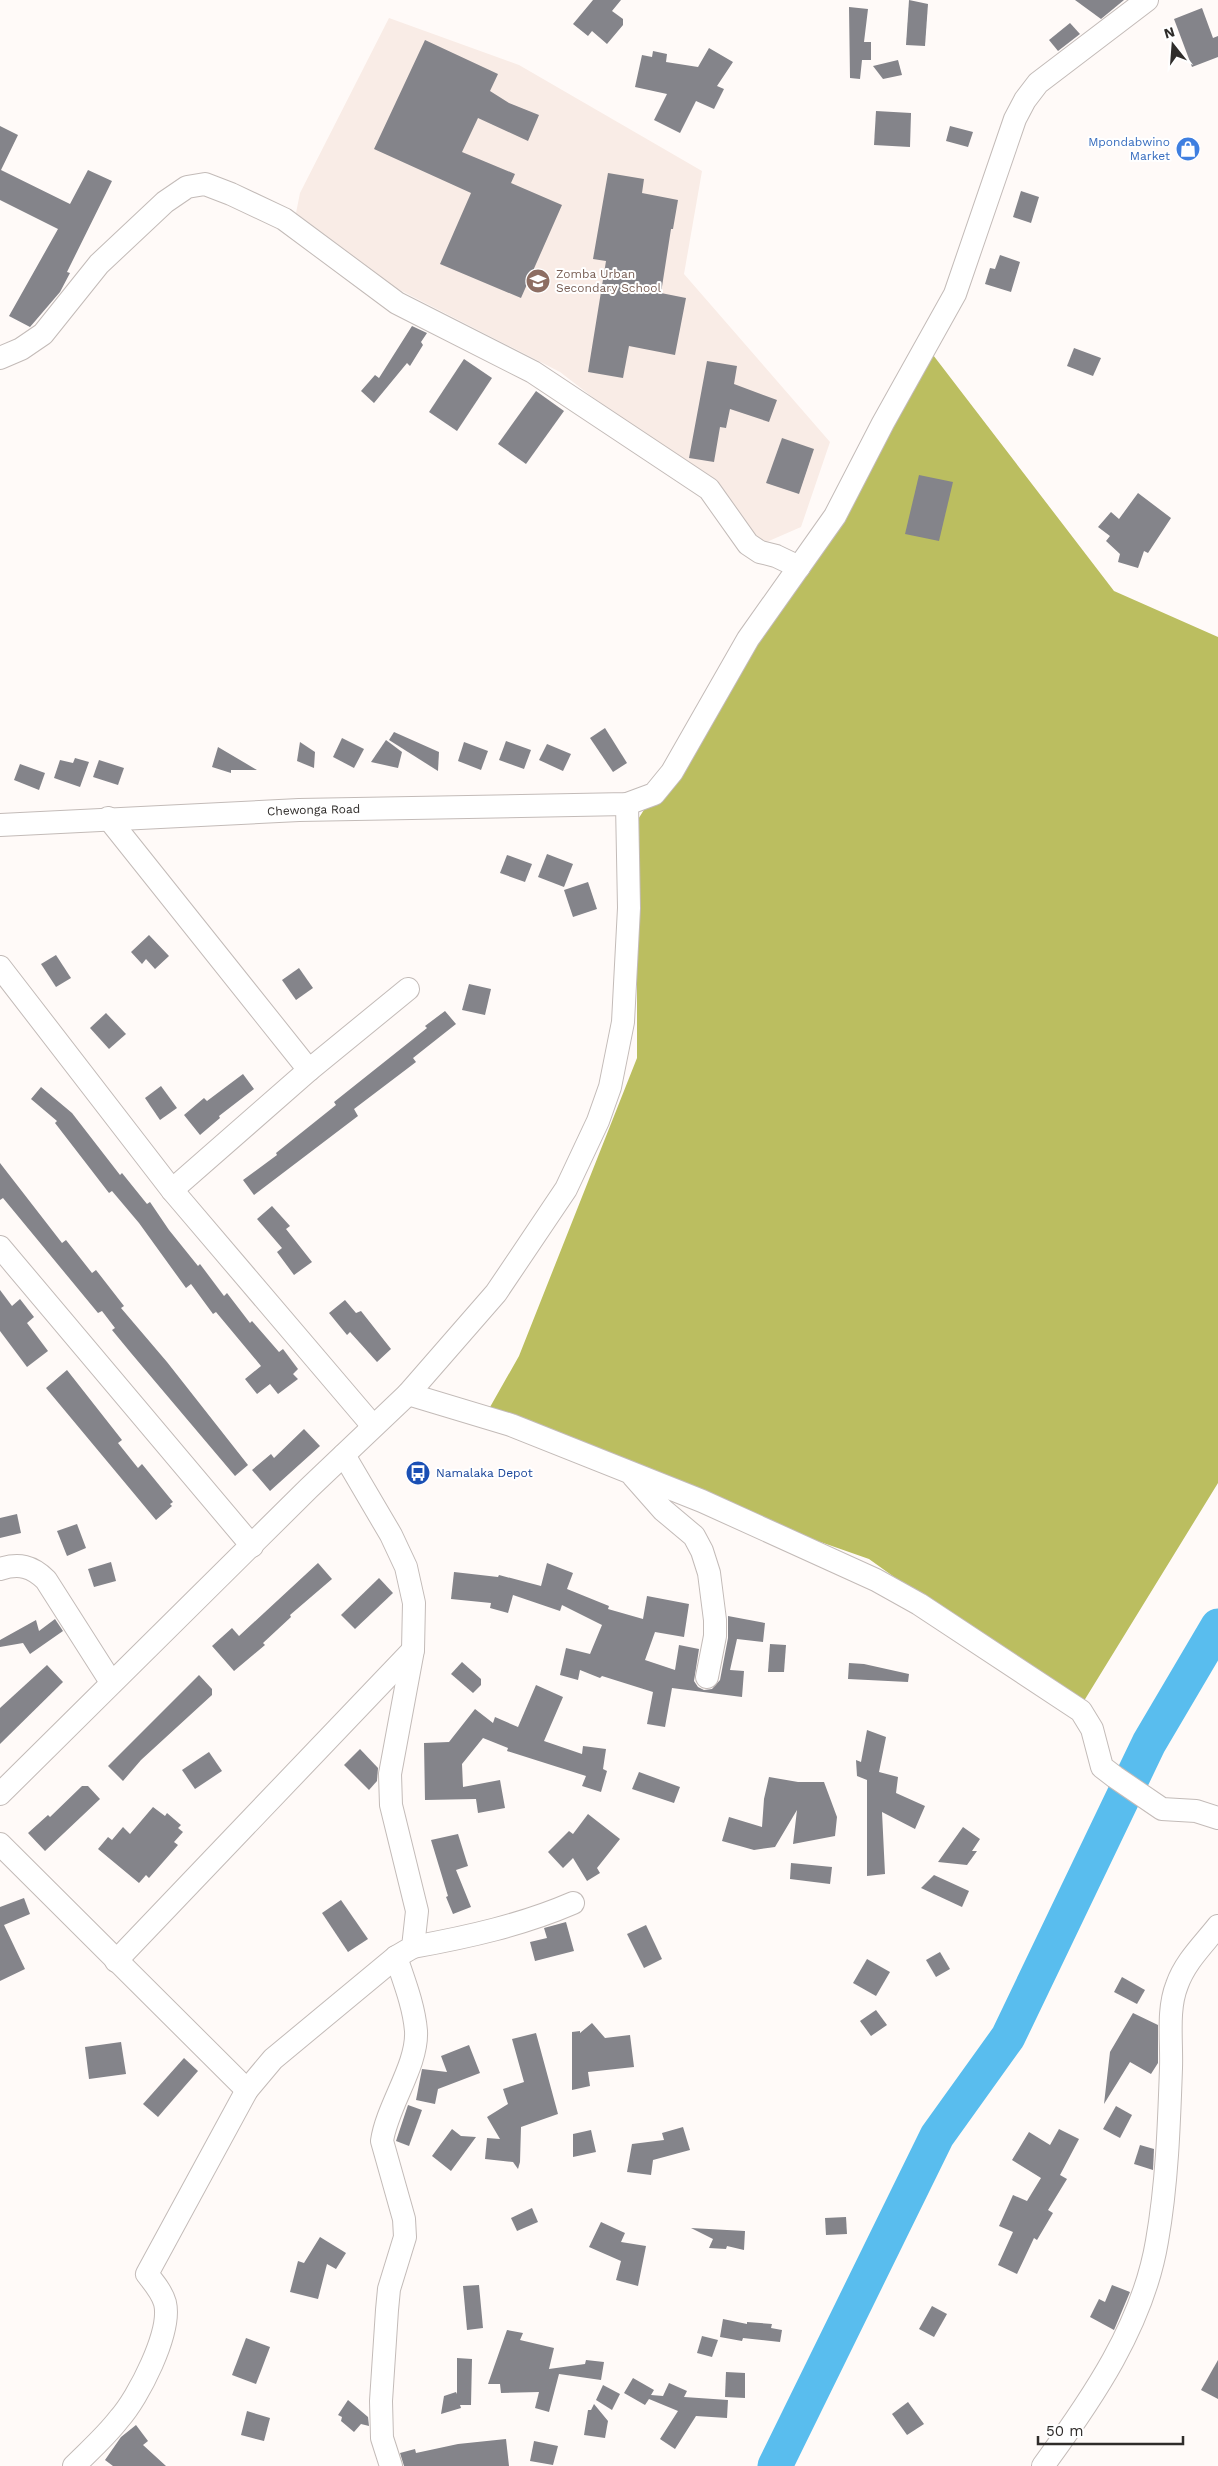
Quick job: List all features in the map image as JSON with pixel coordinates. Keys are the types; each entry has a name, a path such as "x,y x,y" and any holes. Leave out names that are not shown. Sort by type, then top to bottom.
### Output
{"street":[{"name":"Chewonga Road","path":"0,825 108,818 299,810 627,804 654,794 667,780 748,639 835,516 883,423 955,294 1015,119 1025,100 1038,83 1147,0"},
{"path":"0,358 21,349 43,334 99,264 165,202 187,187 205,184 231,194 284,220 397,303 533,372 709,489 727,517 748,544 760,552 776,556 799,567"},
{"path":"0,1794 111,1682 408,1394 496,1293 566,1189 598,1121 610,1087 623,1022 629,908 627,804"},
{"path":"108,818 309,1070"},
{"path":"0,966 172,1190 373,1426"},
{"path":"172,1190 309,1070 408,989"},
{"path":"0,1247 252,1546"},
{"path":"408,1394 511,1425 702,1501 876,1580 918,1604 1081,1711 1092,1729 1102,1768 1114,1777 1162,1809 1196,1810 1218,1818"},
{"path":"344,1455 391,1535 406,1567 414,1603 413,1650 390,1774 391,1805 417,1911 405,1952 416,2033 410,2062 384,2127 382,2141 404,2219 405,2237 389,2289 386,2310 381,2401 382,2438 391,2466"},
{"path":"631,1474 663,1510 694,1536 702,1551 709,1573 715,1620 714,1641 707,1677"},
{"path":"0,1569 21,1565 31,1568 46,1580 111,1682"},
{"path":"116,1961 413,1650"},
{"path":"0,1844 247,2090"},
{"path":"74,2466 120,2419 134,2398 159,2344 164,2323 165,2304 159,2290 146,2274 247,2090 273,2058 405,1952 484,1933 551,1912 573,1903"},
{"path":"1044,2466 1100,2382 1135,2318 1148,2280 1157,2242 1168,2152 1174,1995 1187,1965 1218,1926"}],"shaded area":[{"name":"Zomba Urban Secondary School","path":"389,18 519,65 702,171 684,274 830,442 801,527 762,544 678,463 560,372 394,287 296,213 300,193"}],"green space":[{"path":"930,351 1114,591 1218,637 1218,1483 1079,1709 869,1559 481,1423 519,1356 637,1058 637,821"}],"building":[{"path":"593,0 621,0 612,11 623,19 623,25 607,44 592,31 588,36 573,24"},
{"path":"909,0 928,4 925,46 906,45"},
{"path":"1075,0 1124,0 1101,19"},
{"path":"849,7 868,9 864,42 871,42 871,60 862,60 860,79 850,78"},
{"path":"1202,8 1213,38 1218,36 1218,57 1192,67 1174,19"},
{"path":"1070,23 1080,34 1058,51 1049,40"},
{"path":"425,40 498,74 490,91 509,103 539,115 528,141 478,118 462,152 515,174 511,183 562,205 521,298 440,264 471,193 374,149"},
{"path":"709,48 733,62 717,86 724,89 714,109 696,101 680,133 654,120 667,94 635,87 642,55 652,57 653,51 667,54 666,62 698,67"},
{"path":"898,60 902,75 883,79 873,66"},
{"path":"876,111 911,113 910,147 874,145"},
{"path":"0,126 18,135 1,170 70,204 88,170 112,181 67,272 70,273 60,292 30,327 9,316 58,229 0,200"},
{"path":"950,126 973,132 968,147 946,141"},
{"path":"608,173 644,179 642,193 678,200 673,229 671,229 661,293 686,298 675,355 629,346 623,378 588,372 606,261 593,259"},
{"path":"1021,191 1039,197 1031,223 1013,217"},
{"path":"1000,255 1020,262 1011,292 985,284 990,268 995,269"},
{"path":"412,326 427,333 421,342 423,345 410,366 407,363 374,403 361,391 375,375 379,378"},
{"path":"1074,348 1101,358 1093,376 1067,366"},
{"path":"464,359 492,378 457,431 429,412"},
{"path":"707,361 737,366 734,384 777,400 769,422 730,409 726,428 720,427 714,462 689,458"},
{"path":"536,391 564,411 526,464 498,444"},
{"path":"782,438 814,449 799,494 766,483"},
{"path":"919,475 953,482 939,541 905,534"},
{"path":"1138,493 1171,518 1148,553 1144,551 1138,568 1118,562 1120,554 1106,541 1110,536 1098,527 1111,512 1119,519"},
{"path":"605,728 627,763 613,772 590,738"},
{"path":"394,732 439,752 438,771 389,740"},
{"path":"342,738 364,749 354,768 333,757"},
{"path":"386,740 402,752 398,768 371,762"},
{"path":"506,741 531,750 524,769 499,760"},
{"path":"300,742 315,752 314,768 297,761"},
{"path":"464,742 488,751 481,770 458,761"},
{"path":"547,744 571,754 563,771 539,760"},
{"path":"218,747 257,770 231,770 231,773 212,767"},
{"path":"75,758 89,762 80,787 54,778 60,760 73,763"},
{"path":"99,760 124,768 118,785 93,777"},
{"path":"20,764 45,773 39,790 14,780"},
{"path":"547,854 573,864 564,887 538,877"},
{"path":"507,855 532,864 525,882 500,873"},
{"path":"588,882 597,909 573,917 564,890"},
{"path":"149,935 169,956 155,969 146,959 142,964 131,952"},
{"path":"56,955 71,978 56,987 41,964"},
{"path":"299,968 313,988 296,1000 282,980"},
{"path":"469,984 491,989 485,1015 462,1010"},
{"path":"445,1011 456,1024 413,1058 416,1062 354,1109 358,1116 254,1195 243,1180 277,1155 276,1153 336,1105 334,1102 427,1028 425,1026"},
{"path":"106,1013 126,1034 109,1049 90,1028"},
{"path":"243,1074 254,1089 219,1116 220,1118 200,1135 184,1115 204,1098 207,1101"},
{"path":"161,1086 177,1108 160,1120 145,1098"},
{"path":"41,1087 72,1113 120,1175 122,1173 147,1204 150,1202 169,1230 198,1266 200,1264 224,1296 227,1293 250,1323 252,1321 279,1352 283,1349 298,1369 293,1374 298,1379 278,1394 270,1384 257,1394 245,1379 261,1366 216,1312 213,1314 191,1284 186,1288 139,1223 112,1191 109,1193 55,1123 57,1121 31,1099"},
{"path":"0,1163 62,1243 66,1240 92,1273 96,1270 124,1306 121,1308 167,1362 248,1465 235,1476 112,1330 115,1328 102,1311 98,1313 3,1198 0,1200"},
{"path":"272,1206 290,1226 286,1229 312,1262 294,1275 277,1252 282,1248 257,1219"},
{"path":"0,1290 12,1306 20,1299 34,1317 27,1323 48,1351 27,1367 0,1331"},
{"path":"345,1300 356,1313 361,1311 391,1349 377,1362 350,1332 347,1335 329,1313"},
{"path":"67,1370 122,1440 118,1443 138,1468 142,1464 173,1502 170,1504 172,1506 156,1520 46,1388"},
{"path":"304,1429 320,1446 270,1491 252,1470 271,1454 274,1458"},
{"path":"17,1514 21,1533 0,1538 0,1518"},
{"path":"77,1524 86,1548 67,1556 57,1531"},
{"path":"111,1562 116,1581 94,1587 88,1569"},
{"path":"318,1563 332,1579 290,1615 291,1617 263,1643 265,1645 234,1671 212,1646 232,1628 239,1636"},
{"path":"547,1563 573,1573 567,1589 609,1606 608,1609 643,1619 647,1596 689,1604 684,1637 655,1632 645,1660 675,1670 679,1645 699,1649 694,1681 698,1687 704,1690 712,1689 720,1680 728,1638 728,1616 765,1623 763,1642 737,1639 730,1670 744,1671 742,1697 672,1688 665,1727 647,1724 653,1692 602,1676 600,1678 580,1670 578,1680 560,1675 566,1648 590,1654 602,1625 562,1605 560,1611 513,1595 508,1613 490,1608 491,1603 451,1599 454,1572 498,1577 499,1575 541,1586"},
{"path":"379,1578 393,1593 355,1629 341,1615"},
{"path":"55,1619 63,1631 30,1654 23,1643 0,1647 0,1640 36,1620 39,1631"},
{"path":"770,1644 786,1645 784,1672 768,1672"},
{"path":"462,1662 481,1679 481,1685 473,1693 451,1674"},
{"path":"849,1663 864,1664 909,1674 908,1682 848,1679"},
{"path":"47,1665 63,1682 0,1744 0,1708"},
{"path":"199,1675 212,1689 212,1695 141,1760 123,1781 108,1766"},
{"path":"536,1685 563,1697 544,1741 582,1754 583,1746 606,1749 603,1769 607,1771 601,1792 582,1786 586,1776 507,1751 508,1748 483,1738 462,1764 463,1787 500,1780 505,1808 478,1813 476,1799 425,1800 424,1743 449,1742 475,1709 493,1723 495,1717 518,1727"},
{"path":"867,1730 886,1737 879,1772 898,1777 896,1793 925,1806 915,1829 882,1812 885,1874 867,1876 867,1780 857,1776 856,1760 861,1762"},
{"path":"360,1749 378,1768 377,1781 369,1790 344,1765"},
{"path":"209,1752 222,1771 195,1789 182,1770"},
{"path":"639,1772 680,1787 674,1803 632,1789"},
{"path":"769,1777 798,1782 824,1782 837,1817 835,1836 793,1844 797,1810 775,1847 754,1850 722,1841 729,1817 762,1827 764,1799"},
{"path":"82,1786 88,1786 100,1799 45,1851 28,1833 48,1815 50,1817"},
{"path":"153,1807 165,1816 167,1813 181,1825 178,1828 183,1832 174,1842 178,1845 149,1878 146,1875 139,1883 98,1849 108,1837 112,1840 123,1827 130,1834"},
{"path":"588,1814 620,1839 597,1868 600,1873 587,1881 573,1858 563,1868 548,1852 569,1831 573,1834"},
{"path":"963,1827 980,1839 972,1851 977,1851 967,1865 938,1862"},
{"path":"458,1834 468,1866 456,1870 471,1907 453,1914 446,1897 448,1896 431,1840"},
{"path":"791,1863 832,1867 830,1884 790,1879"},
{"path":"934,1875 969,1891 962,1907 921,1888"},
{"path":"24,1898 30,1914 4,1925 25,1969 0,1981 0,1907"},
{"path":"341,1900 368,1939 348,1952 322,1913"},
{"path":"566,1922 574,1951 535,1961 530,1942 547,1938 544,1928"},
{"path":"646,1925 662,1959 644,1968 627,1934"},
{"path":"940,1952 950,1969 936,1977 926,1960"},
{"path":"867,1959 890,1972 876,1996 853,1983"},
{"path":"1122,1977 1145,1990 1137,2004 1114,1992"},
{"path":"876,2010 887,2025 871,2036 860,2021"},
{"path":"1133,2013 1158,2025 1158,2063 1151,2074 1130,2062 1104,2104 1110,2052"},
{"path":"592,2023 605,2038 630,2035 634,2067 588,2072 590,2086 572,2090 572,2032 580,2031 580,2033"},
{"path":"536,2033 558,2114 521,2127 518,2169 513,2162 485,2159 487,2138 500,2139 487,2117 508,2104 503,2089 524,2082 512,2039"},
{"path":"121,2042 126,2074 89,2079 85,2047"},
{"path":"469,2045 480,2073 438,2089 435,2104 416,2100 422,2069 447,2072 441,2056"},
{"path":"184,2058 198,2071 158,2117 143,2104"},
{"path":"408,2105 422,2110 409,2146 396,2141"},
{"path":"1116,2106 1132,2115 1120,2138 1103,2129"},
{"path":"683,2127 690,2150 653,2160 651,2175 627,2172 632,2144 664,2140 662,2133"},
{"path":"452,2129 461,2136 476,2137 451,2171 432,2156"},
{"path":"1059,2129 1079,2139 1060,2175 1067,2179 1048,2210 1053,2213 1037,2240 1034,2238 1017,2274 998,2265 1013,2232 999,2226 1013,2195 1027,2201 1041,2178 1012,2160 1029,2132 1050,2145"},
{"path":"591,2130 596,2152 573,2157 573,2134"},
{"path":"1140,2145 1154,2149 1153,2170 1134,2164"},
{"path":"532,2208 538,2222 517,2231 511,2218"},
{"path":"846,2217 847,2234 826,2235 825,2218"},
{"path":"601,2222 625,2233 621,2242 646,2246 638,2286 616,2280 621,2261 589,2247"},
{"path":"691,2228 745,2231 744,2250 727,2246 726,2249 709,2248 713,2239"},
{"path":"320,2237 346,2253 336,2269 327,2264 318,2299 290,2292 298,2261 304,2263"},
{"path":"479,2285 483,2328 467,2330 463,2286"},
{"path":"1112,2285 1130,2292 1114,2330 1090,2317 1099,2299 1105,2302"},
{"path":"932,2306 947,2314 934,2337 919,2329"},
{"path":"723,2319 747,2324 747,2322 772,2324 771,2328 782,2330 780,2342 743,2338 742,2341 720,2337"},
{"path":"507,2330 523,2333 520,2340 554,2348 549,2369 585,2364 586,2360 604,2362 601,2380 559,2374 549,2412 535,2408 539,2392 501,2393 500,2384 488,2384"},
{"path":"702,2336 718,2340 712,2357 697,2353"},
{"path":"246,2338 270,2347 256,2384 232,2375"},
{"path":"457,2358 472,2359 471,2405 460,2405 461,2408 441,2414 444,2396 456,2392 457,2394"},
{"path":"1218,2360 1218,2399 1201,2390"},
{"path":"726,2372 745,2373 745,2398 725,2397"},
{"path":"633,2378 654,2390 651,2395 663,2396 669,2383 687,2391 684,2397 728,2400 727,2418 696,2416 675,2449 660,2439 678,2411 649,2399 645,2405 624,2393"},
{"path":"603,2385 620,2394 612,2410 596,2400"},
{"path":"348,2400 368,2417 369,2426 361,2424 354,2432 341,2421 342,2417 338,2415"},
{"path":"908,2402 924,2424 907,2435 892,2414"},
{"path":"594,2404 608,2421 605,2438 584,2435 588,2410 591,2410"},
{"path":"247,2411 270,2418 264,2441 241,2435"},
{"path":"136,2425 148,2441 143,2445 166,2466 113,2466 105,2460 121,2437"},
{"path":"506,2439 509,2466 404,2466 400,2453 415,2449 416,2453 458,2444"},
{"path":"534,2441 558,2446 553,2465 530,2461"}],"waterway":[{"path":"775,2466 937,2136 1008,2037 1149,1743 1218,1626"}],"place":[{"name":"Mpondabwino Market","path":"1188,149"},
{"name":"Zomba Urban Secondary School","path":"538,281"},
{"name":"Namalaka Depot","path":"418,1473"}]}
